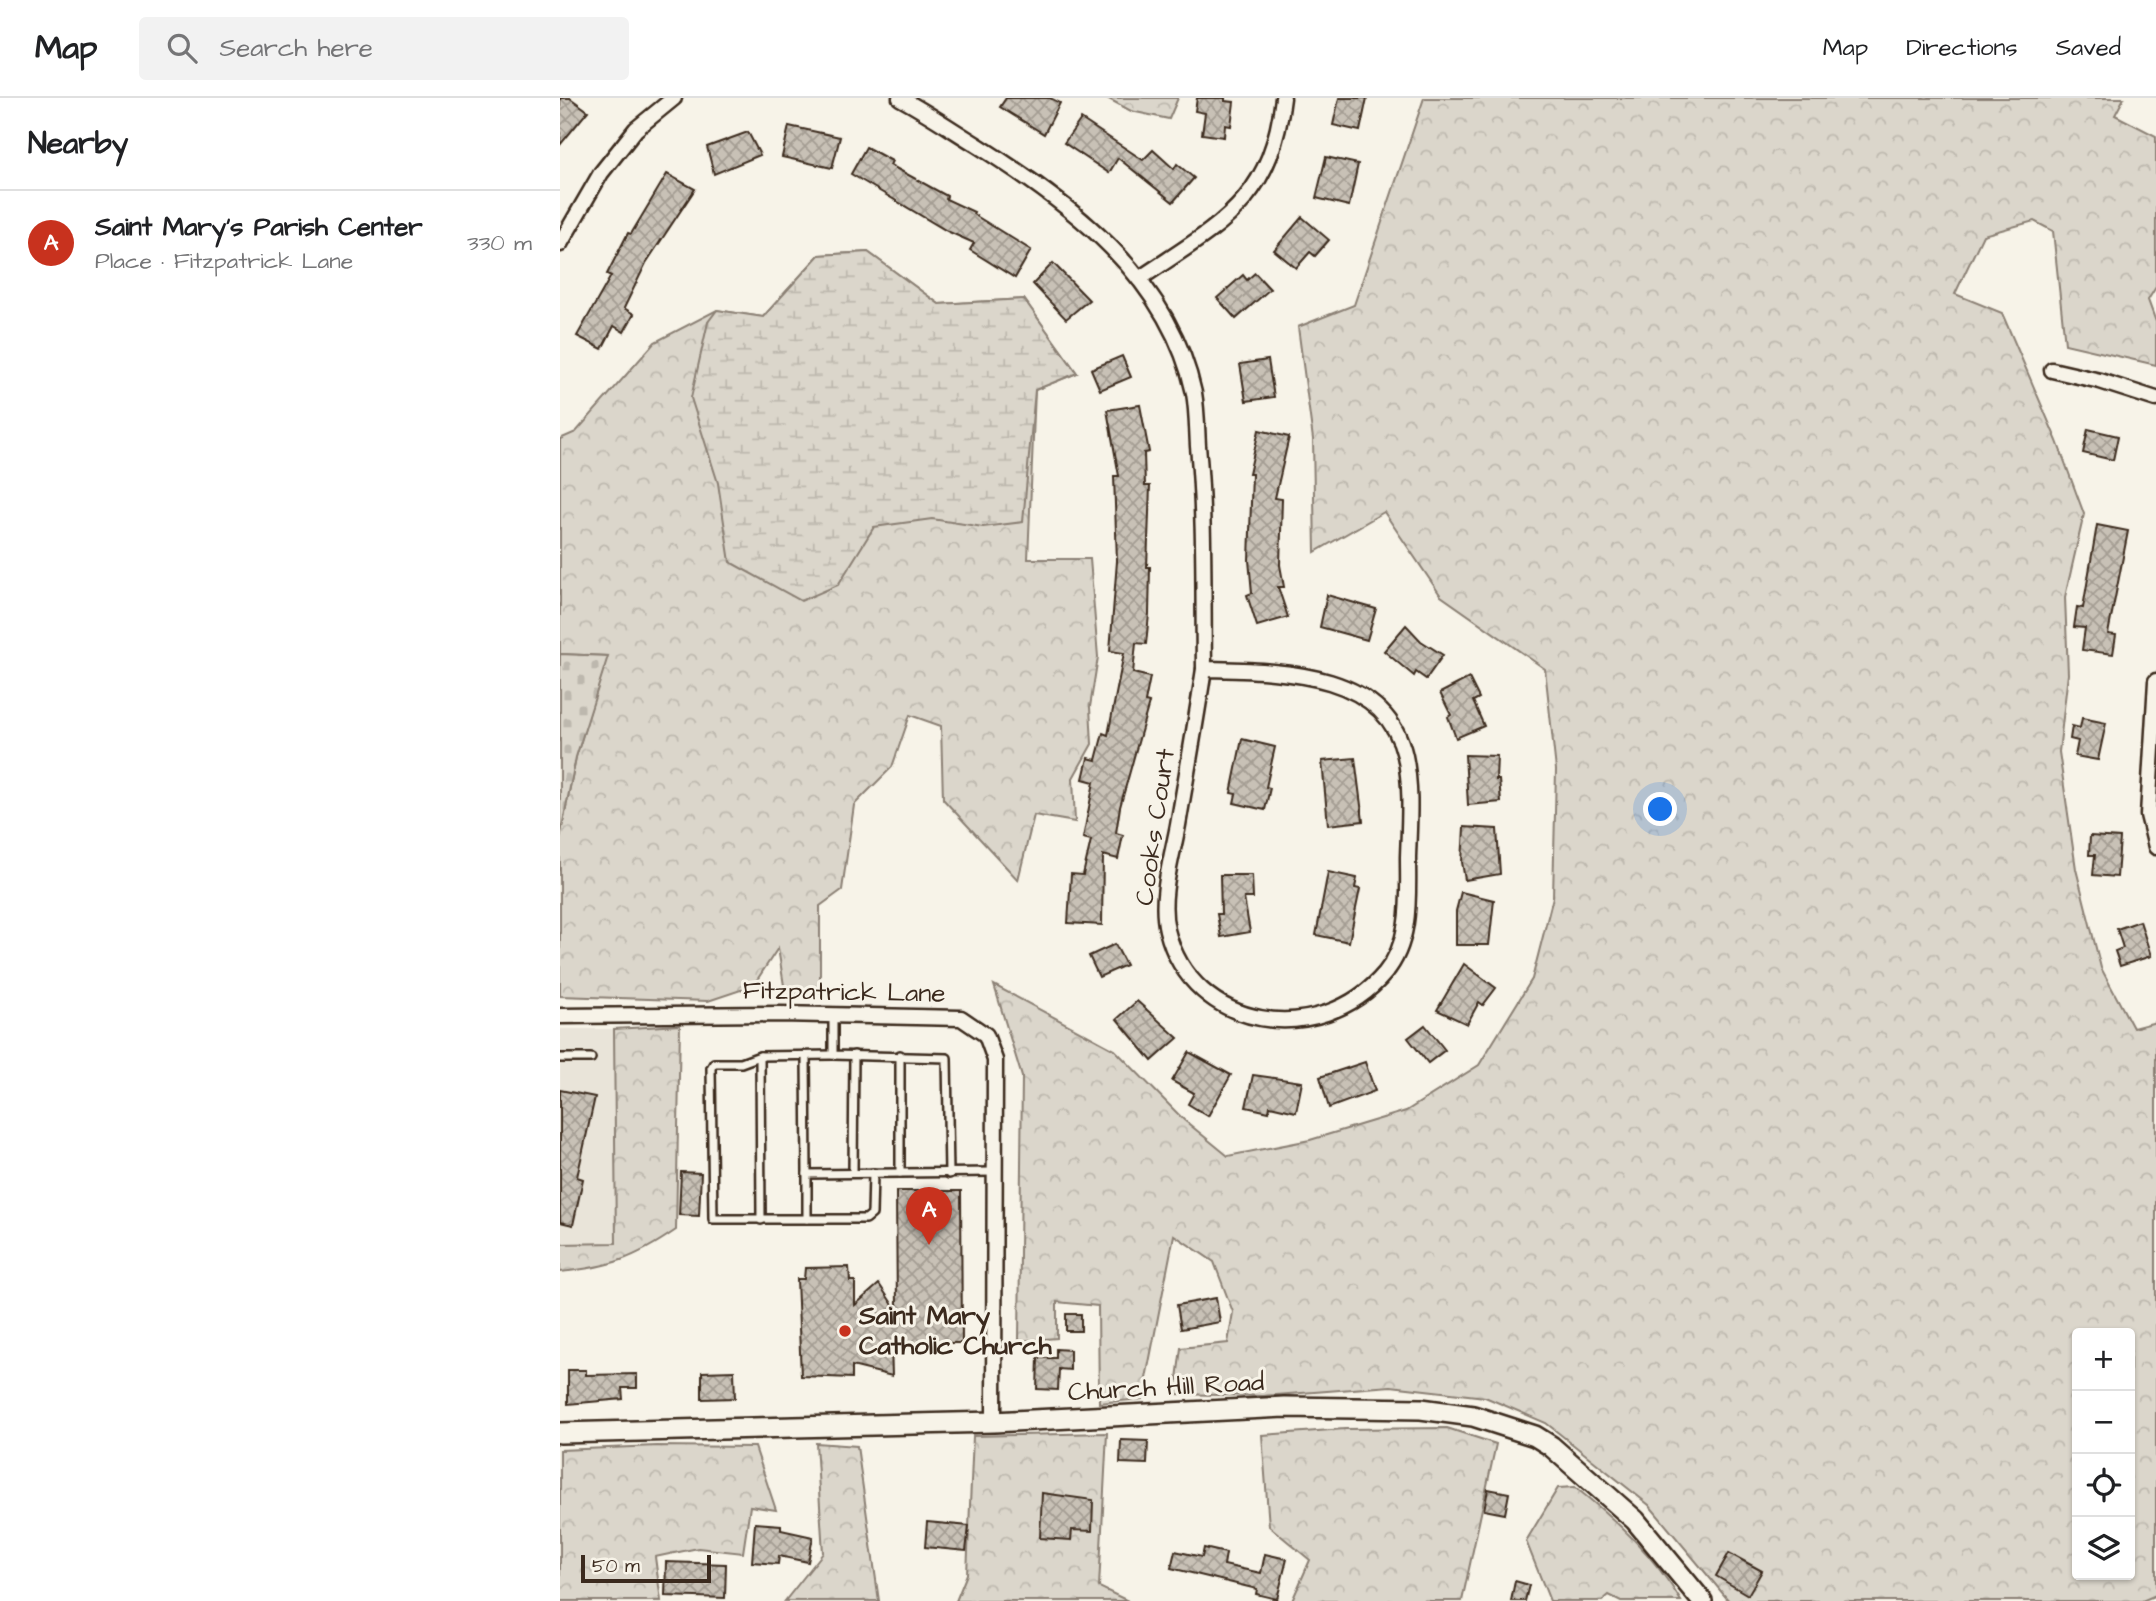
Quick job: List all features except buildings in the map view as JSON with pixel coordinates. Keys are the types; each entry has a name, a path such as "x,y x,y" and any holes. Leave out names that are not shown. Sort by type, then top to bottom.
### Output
{"street":[{"path":"560,244 601,173 636,129 674,98"},
{"name":"Cooks Court","path":"900,98 1031,178 1062,202 1122,257 1161,309 1177,342 1194,393 1202,482 1204,669 1167,888 1167,931 1181,964 1197,985 1214,1000 1254,1019 1304,1020 1347,1003 1362,992 1385,973 1399,949 1408,917 1409,778 1405,753 1388,721 1375,706 1335,683 1277,671 1204,669"},
{"path":"1139,279 1242,205 1258,184 1273,149 1283,98"},
{"path":"2052,370 2100,381 2156,399"},
{"path":"2156,681 2148,815 2156,847"},
{"name":"Fitzpatrick Lane","path":"560,1016 833,1015 961,1018 986,1035 995,1059 994,1422"},
{"name":"Church Hill Road","path":"560,1433 994,1422 1284,1407 1421,1409 1473,1416 1535,1436 1551,1446 1635,1520 1702,1601"}],"lane":[{"path":"833,1015 833,1055"},
{"path":"853,1173 854,1055"},
{"path":"873,1173 873,1208 869,1217 713,1219 711,1068 715,1063 741,1063 760,1056 900,1055 947,1058 949,1174"},
{"path":"900,1055 900,1173"},
{"path":"760,1056 761,1220"},
{"path":"806,1056 807,1219"},
{"path":"560,1058 591,1058"},
{"path":"807,1174 995,1172"}],"shaded area":[{"path":"560,1029 614,1029 616,1243 560,1244"}],"green space":[{"path":"1107,98 1178,98 1169,119 1131,111"},
{"path":"1424,98 2124,98 2115,115 2156,136 2156,287 2148,300 2156,322 2156,365 2065,344 2053,231 2034,221 1983,235 1955,294 2002,313 2057,441 2084,514 2065,597 2068,674 2059,752 2076,869 2101,968 2133,1028 2156,1022 2156,1595 2142,1601 1729,1601 1649,1505 1546,1423 1485,1397 1391,1386 1263,1396 1175,1394 1181,1348 1228,1343 1233,1312 1214,1262 1174,1235 1142,1399 1099,1403 1098,1306 1057,1302 1057,1338 1019,1341 1022,1077 994,985 1115,1050 1184,1120 1228,1156 1310,1140 1406,1111 1479,1065 1532,979 1553,897 1556,770 1545,669 1441,596 1384,512 1315,552 1313,439 1298,327 1354,305"},
{"path":"868,252 939,304 1024,299 1077,373 1035,390 1028,559 1090,559 1098,657 1090,707 1092,744 1073,778 1075,822 1034,815 1018,880 943,799 941,726 910,715 892,767 854,805 842,890 820,906 820,998 785,992 778,948 753,986 708,1001 560,996 560,838 576,757 607,656 560,654 560,439 576,432 655,342 717,310 763,317 819,255"},
{"path":"868,252 939,304 1024,299 1077,373 1035,390 1023,522 983,527 932,519 874,527 838,585 801,601 730,562 718,483 691,398 708,322 717,310 763,317 819,255"},
{"path":"560,654 608,656 576,757 560,837"},
{"path":"680,1025 676,1230 621,1260 560,1272 560,1244 616,1243 614,1029"},
{"path":"1447,1428 1496,1444 1462,1601 1292,1601 1310,1560 1269,1526 1262,1435 1345,1429"},
{"path":"1107,1433 1099,1587 1128,1601 956,1601 967,1574 973,1436"},
{"path":"816,1443 857,1446 879,1601 785,1601 823,1553"},
{"path":"657,1446 755,1447 776,1510 750,1506 743,1553 698,1548 655,1557 661,1601 560,1601 560,1450"},
{"path":"1575,1487 1633,1539 1659,1568 1681,1601 1621,1601 1609,1595 1602,1601 1550,1601 1526,1541 1558,1488"}],"place":[{"name":"Saint Mary's Parish Center","path":"929,1245"},
{"name":"Saint Mary Catholic Church","path":"845,1331"}]}
